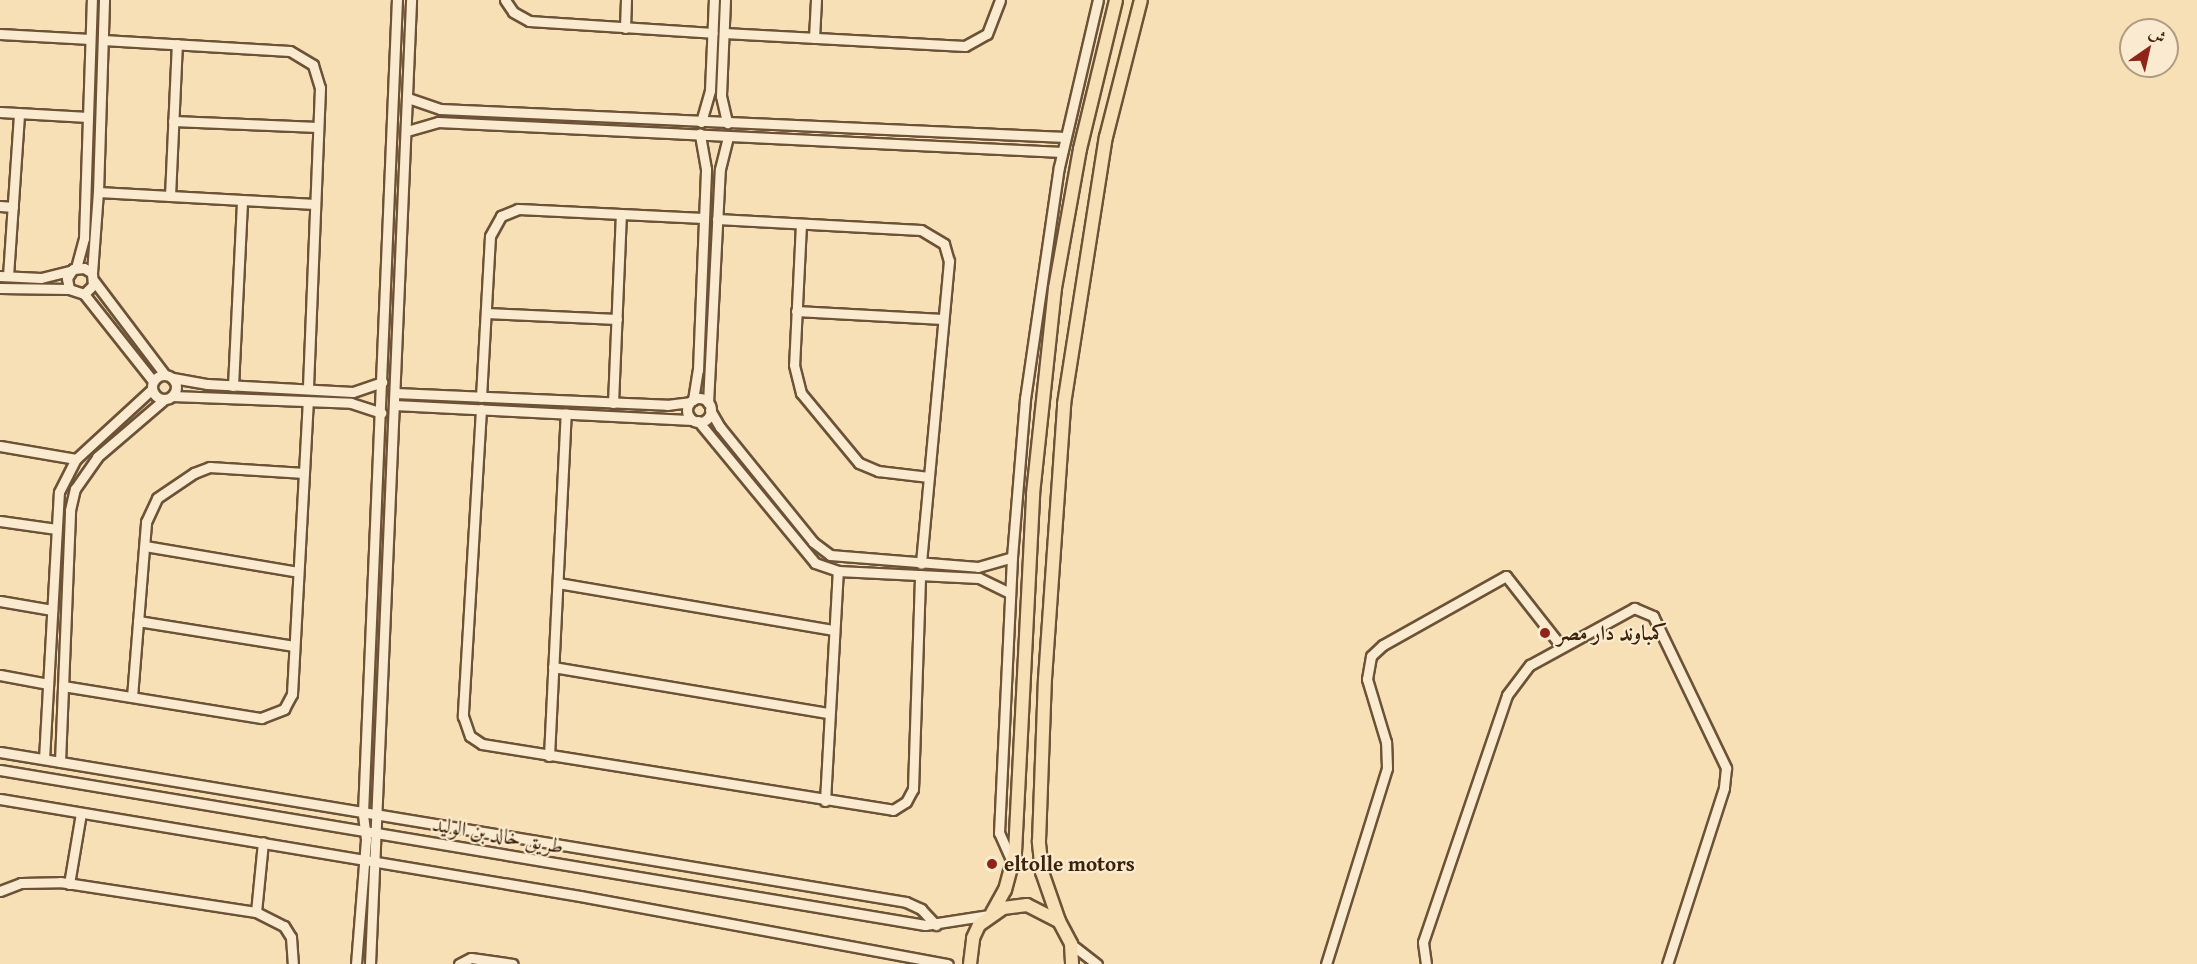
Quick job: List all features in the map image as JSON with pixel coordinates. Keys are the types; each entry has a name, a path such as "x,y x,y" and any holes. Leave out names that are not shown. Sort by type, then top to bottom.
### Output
{"main road":[{"path":"970,964 973,938 991,914 1013,864 1041,404 1077,164 1116,0"},
{"path":"1072,964 1071,944 1059,921 1045,882 1039,851 1045,679 1064,404 1104,152 1141,0"},
{"path":"1112,18 1124,15 1135,23"},
{"path":"991,914 1027,905 1059,921"}],"street":[{"path":"69,289 84,238 92,0"},
{"path":"84,294 93,277 104,0"},
{"path":"505,0 513,12 529,21 712,33"},
{"path":"625,28 626,0"},
{"path":"700,122 710,90 714,0"},
{"path":"725,0 721,96 727,123"},
{"path":"814,38 816,0"},
{"path":"724,33 965,46 987,34 1000,0"},
{"path":"1013,864 999,833 1012,557 1026,387 1062,152 1098,0"},
{"path":"356,964 364,860 363,813 397,3 411,3 370,964"},
{"path":"0,34 90,39"},
{"path":"103,40 299,54 313,65 319,81 308,389"},
{"path":"170,196 177,44"},
{"path":"408,98 433,108 473,111 1065,137"},
{"path":"472,123 473,111"},
{"path":"0,112 88,117"},
{"path":"19,113 13,207 4,276 40,278 73,270 93,277 169,376 176,390 97,457 75,489 70,510 60,762"},
{"path":"623,118 623,131"},
{"path":"173,121 318,127"},
{"path":"407,131 431,122 472,123 1062,152"},
{"path":"700,134 706,160 698,370 688,413 803,552 822,567 837,571 979,578 1010,593"},
{"path":"394,405 695,420 707,418 720,160 728,136"},
{"path":"98,192 315,204"},
{"path":"233,386 242,200"},
{"path":"0,206 13,207"},
{"path":"481,397 490,236 501,216 518,209 704,218"},
{"path":"613,403 621,214"},
{"path":"388,215 403,216"},
{"path":"717,219 921,230 938,237 949,261 921,564"},
{"path":"801,224 794,365 801,393 859,463 878,471 928,477"},
{"path":"0,288 69,289 84,294 152,385 157,397 357,404 381,413"},
{"path":"796,311 943,319"},
{"path":"486,313 617,319"},
{"path":"44,759 59,492 76,459 152,385 169,376 233,386 359,391 382,382"},
{"path":"395,393 673,405 691,401 709,406 724,432 824,551 843,559 978,567 1012,557"},
{"path":"63,686 270,717 289,702 308,401"},
{"path":"480,409 464,723 470,736 482,744 885,811 900,807 911,796 920,575"},
{"path":"549,756 566,413"},
{"path":"0,446 76,459"},
{"path":"132,697 149,514 157,498 196,472 217,466 304,473"},
{"path":"0,521 56,529"},
{"path":"375,538 389,538"},
{"path":"145,546 298,572"},
{"path":"825,801 837,571"},
{"path":"1326,964 1387,768 1386,742 1367,679 1371,656 1383,645 1506,576 1561,646"},
{"path":"558,583 834,630"},
{"path":"0,601 52,610"},
{"path":"1426,964 1423,942 1501,706 1530,665 1630,609 1649,612 1724,762 1724,788 1667,964"},
{"path":"138,621 294,646"},
{"path":"553,667 830,713"},
{"path":"0,675 48,684"},
{"path":"0,752 906,903 921,909 936,925"},
{"name":"طريق خالد بن الوليد","path":"0,770 936,925 991,914"},
{"path":"0,800 374,861 948,964"},
{"path":"69,884 81,813"},
{"path":"256,912 263,842"},
{"path":"1,889 40,881 256,912 284,926 291,938 293,964"},
{"path":"1071,944 1097,964"},
{"path":"459,964 483,958 513,964"}],"place":[{"name":"كمباوند دار مصر","path":"1545,633"},
{"name":"eltolle motors","path":"992,864"}]}
